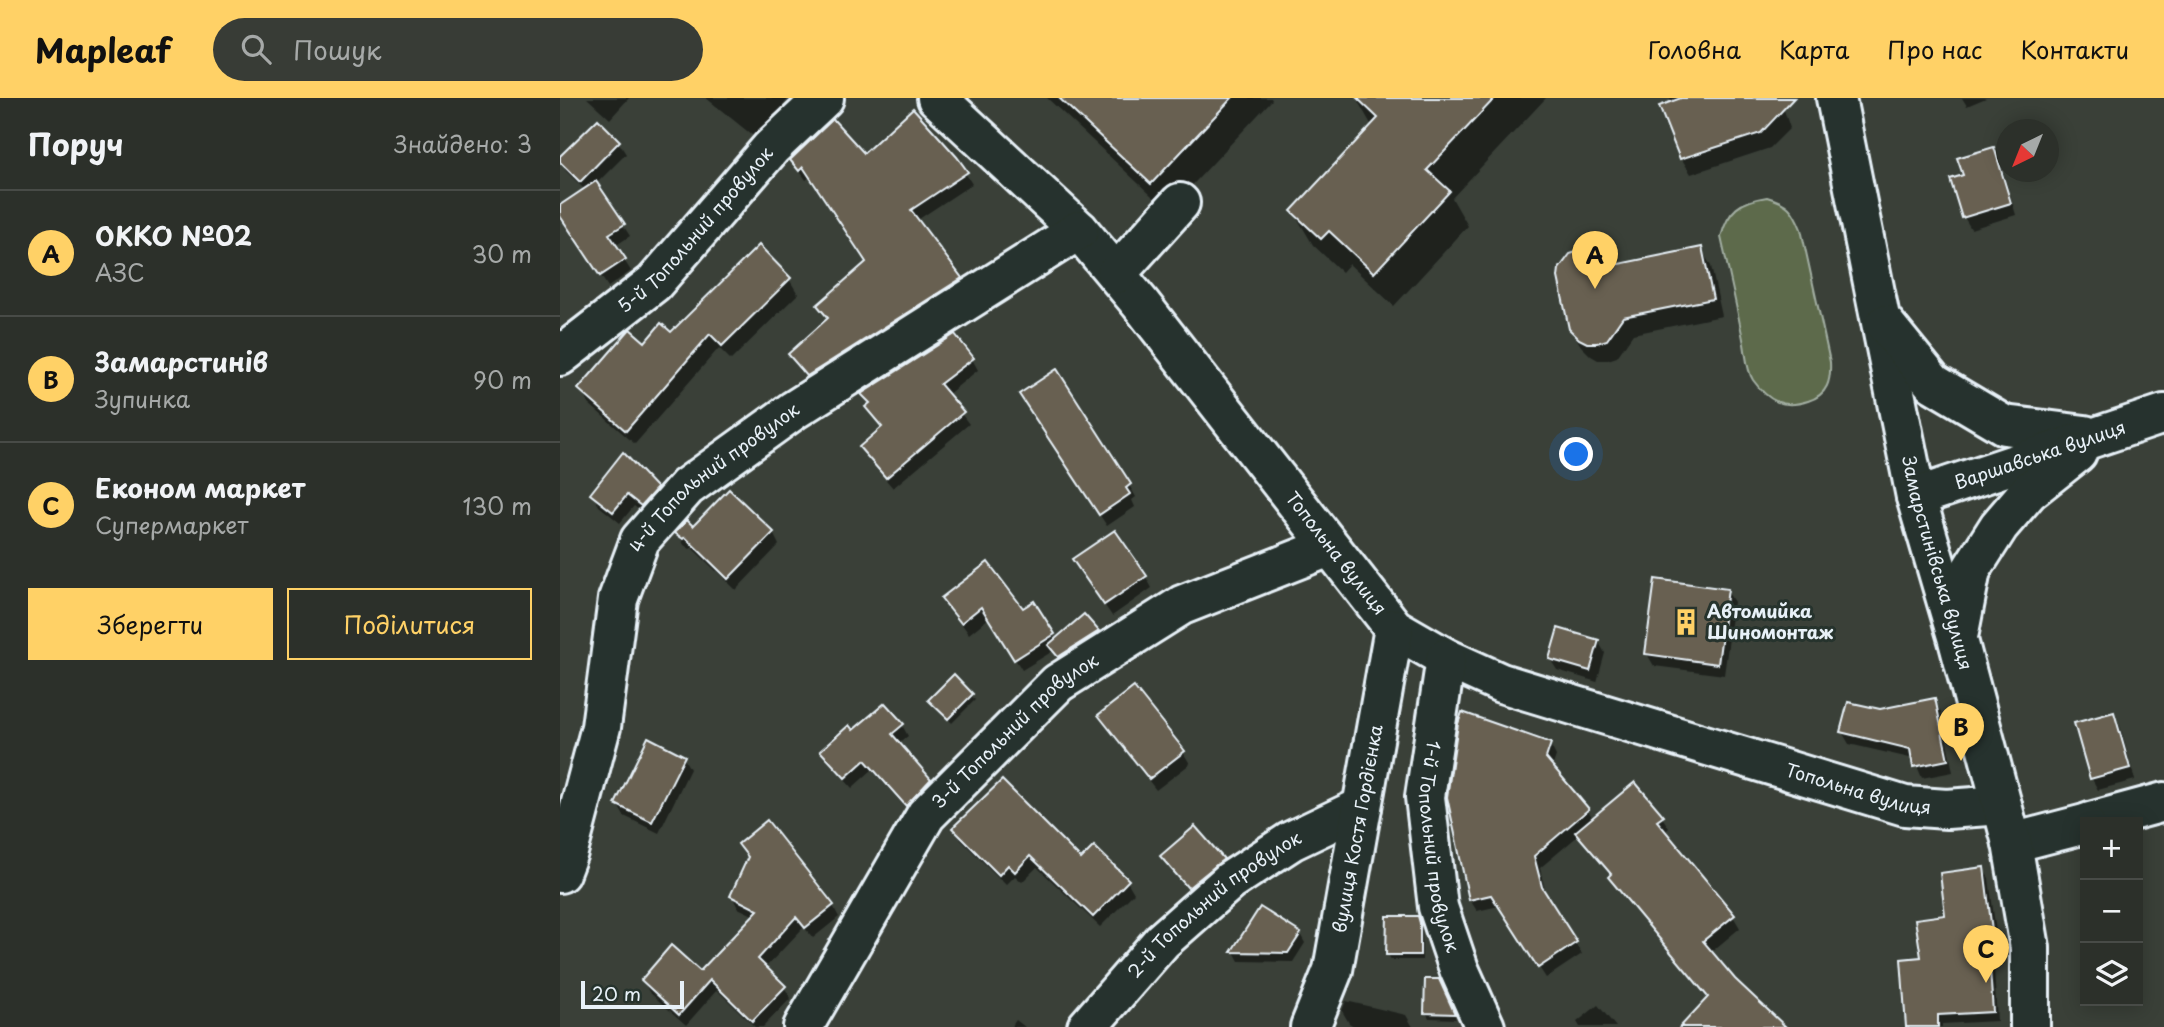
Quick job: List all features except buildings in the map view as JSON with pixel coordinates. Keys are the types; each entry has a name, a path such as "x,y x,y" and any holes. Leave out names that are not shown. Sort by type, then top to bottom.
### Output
{"street":[{"name":"5-й Топольний провулок","path":"560,356 654,283 771,148 824,98"},
{"name":"Топольна вулиця","path":"937,98 1079,230 1394,628 1446,658 1501,683 1905,806 1947,809 2002,805"},
{"name":"Замарстинівська вулиця","path":"1836,98 1916,497 1958,640 2011,843 2030,948 2030,1027"},
{"path":"1116,274 1180,204"},
{"name":"4-й Топольний провулок","path":"560,873 601,727 618,599 640,540 687,487 783,418 1079,230"},
{"path":"1881,319 1933,383 2004,425 2098,436"},
{"name":"Варшавська вулиця","path":"1916,497 2164,414"},
{"path":"1958,640 1971,570 1998,526 2029,491 2098,436"},
{"name":"3-й Топольний провулок","path":"803,1027 926,815 1058,683 1182,605 1329,547"},
{"name":"вулиця Костя Гордієнка","path":"1310,1027 1333,970 1394,628"},
{"name":"1-й Топольний провулок","path":"1446,658 1425,797 1438,906 1459,969 1485,1027"},
{"path":"2110,817 2164,802"},
{"name":"2-й Топольний провулок","path":"1087,1027 1162,942 1230,881 1290,841 1362,807"},
{"path":"2011,843 2080,825"}],"green space":[{"path":"1767,197 1789,208 1801,229 1830,362 1829,381 1824,391 1815,398 1799,403 1777,402 1759,388 1751,376 1721,237 1727,220 1736,208 1749,201"}],"place":[{"name":"ОККО №02","path":"1595,289"},
{"name":"Автомийка Шиномонтаж","path":"1686,622"},
{"name":"Замарстинів","path":"1961,761"},
{"name":"Економ маркет","path":"1986,983"}]}
